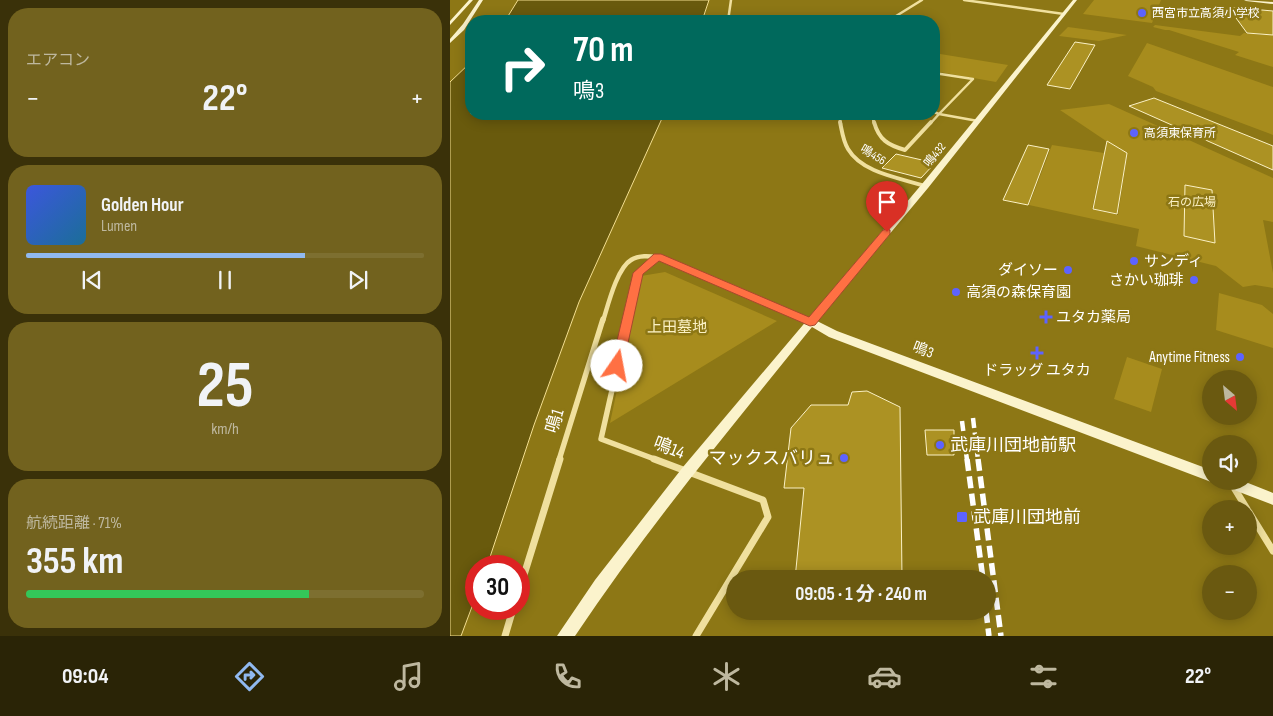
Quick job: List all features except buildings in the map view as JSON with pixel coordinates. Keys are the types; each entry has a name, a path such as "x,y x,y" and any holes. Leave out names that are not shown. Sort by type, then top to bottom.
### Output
{"street":[{"path":"450,24 471,0"},
{"path":"470,15 481,0"},
{"path":"729,15 731,0"},
{"path":"898,15 922,0"},
{"path":"964,0 1064,14"},
{"name":"鳴432","path":"565,636 600,585 688,471 925,186 1075,0"},
{"path":"1246,0 1273,3"},
{"path":"450,42 465,22"},
{"path":"940,74 973,80 940,114"},
{"path":"940,114 978,121"},
{"name":"鳴456","path":"841,120 848,149 855,157 878,171 925,186"},
{"path":"874,120 879,138 888,146 904,150 934,120"},
{"name":"鳴3","path":"626,261 640,256 658,256 810,322 833,334 1202,473"},
{"name":"鳴14","path":"658,256 638,273 601,439 763,500 768,517 696,636"},
{"name":"鳴1","path":"530,555 600,329 626,261"},
{"path":"1250,490 1273,499"},
{"path":"1257,525 1273,551"},
{"path":"505,636 510,620"}],"green space":[{"path":"1094,0 1161,0 1152,23 1083,14"},
{"path":"1155,25 1240,36 1244,33 1265,35 1273,30 1273,67 1235,55 1239,52 1169,30 1153,27"},
{"path":"1068,27 1127,35 1099,41 1059,36"},
{"path":"1147,43 1273,87 1273,135 1156,91 1153,87 1128,76"},
{"path":"940,54 1008,65 996,82 940,72"},
{"name":"石の広場","path":"1109,104 1273,178 1273,222 1263,220 1273,273 1273,288 1255,285 1243,287 1216,266 1136,246 1139,229 1029,205 1052,145 1104,153 1092,209 1118,215 1127,155 1060,110"},
{"name":"上田墓地","path":"665,272 777,321 610,423 641,276"},
{"path":"1219,293 1262,305 1273,314 1273,348 1216,330"},
{"path":"1127,357 1162,369 1151,412 1114,399"}],"shaded area":[{"path":"518,0 709,0 704,15 509,15"},
{"path":"465,68 465,120 661,120 579,302 534,425 491,555 465,555 465,620 467,620 461,636 450,636 450,82"}],"railway":[{"path":"973,418 978,460"},
{"path":"962,421 967,460"},
{"path":"967,459 982,570"},
{"path":"978,459 1001,636"},
{"path":"987,620 989,636"}],"place":[{"name":"西宮市立高須小学校","path":"1142,13"},
{"name":"高須東保育所","path":"1134,133"},
{"name":"サンディ","path":"1134,261"},
{"name":"ダイソー","path":"1068,270"},
{"name":"さかい珈琲","path":"1194,280"},
{"name":"高須の森保育園","path":"956,292"},
{"name":"ユタカ薬局","path":"1046,317"},
{"name":"ドラッグ ユタカ","path":"1037,353"},
{"name":"Anytime Fitness","path":"1240,357"},
{"name":"武庫川団地前駅","path":"940,445"},
{"name":"マックスバリュ","path":"844,458"},
{"name":"武庫川団地前","path":"962,517"}],"route":[{"path":"617,366 638,273 658,256 810,322 887,232"}]}
